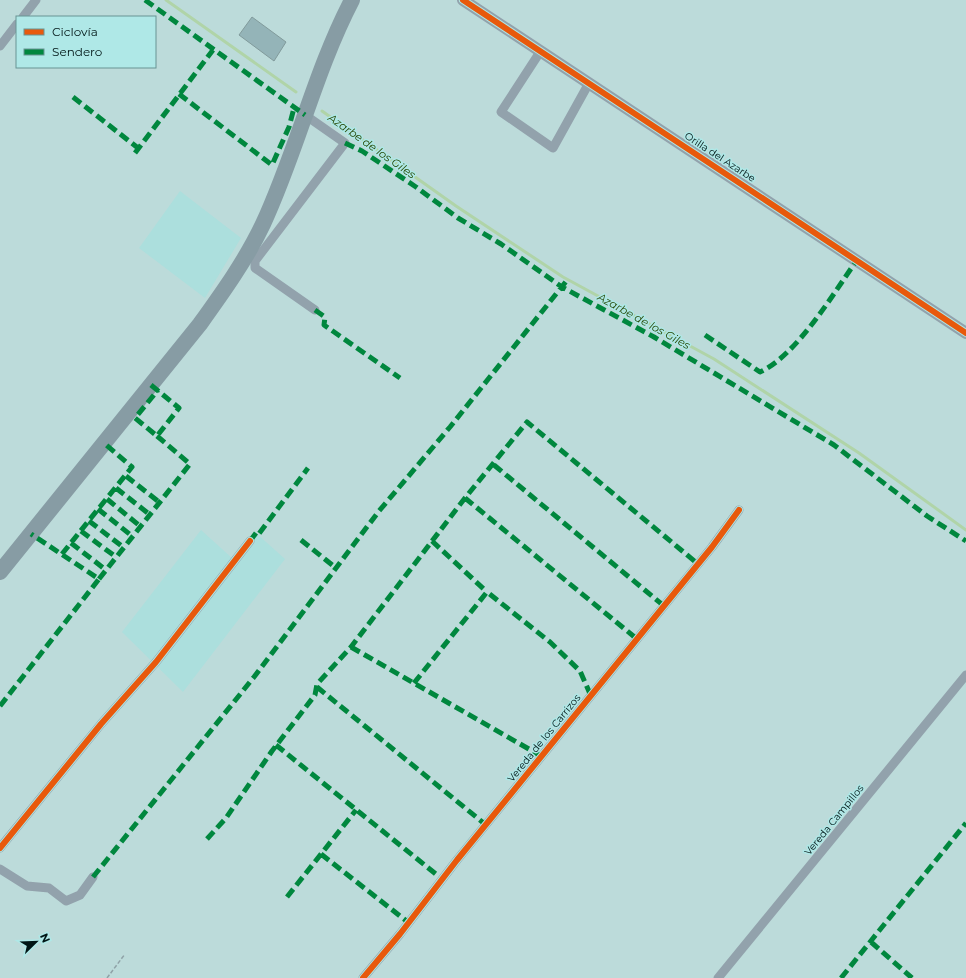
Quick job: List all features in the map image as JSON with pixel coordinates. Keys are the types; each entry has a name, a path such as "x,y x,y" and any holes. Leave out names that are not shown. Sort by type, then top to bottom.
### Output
{"highway":[{"path":"0,572 200,324 226,287 263,224 287,166 338,27 352,0"}],"street":[{"path":"24,16 36,0"},
{"name":"Orilla del Azarbe","path":"463,0 966,333"},
{"path":"0,46 16,25"},
{"path":"540,52 501,112 553,148 588,83"},
{"path":"305,115 345,143 254,261 255,268 315,310"},
{"name":"Vereda de los Carrizos","path":"363,978 707,553 739,510"},
{"path":"0,848 101,724 156,662 250,541"},
{"name":"Vereda Campillos","path":"718,978 966,675"},
{"path":"0,869 28,886 48,888 66,901 80,895 93,877"}],"path":[{"path":"106,978 125,954"}],"shaded area":[{"path":"180,191 241,238 205,298 139,248"},
{"path":"201,530 232,558 256,533 285,559 183,692 122,632"}],"building":[{"path":"252,17 286,42 274,61 239,35"}],"waterway":[{"name":"Azarbe de los Giles","path":"166,0 296,92"},
{"name":"Azarbe de los Giles","path":"322,111 456,206 563,277 714,359 859,453 966,530"}],"marked path":[{"path":"145,0 305,115"},
{"path":"135,153 213,50"},
{"path":"179,94 272,165 289,127 294,108"},
{"path":"73,97 138,148"},
{"path":"345,143 362,151 416,187 458,218 501,244 562,287 654,337 834,445 927,516 966,541"},
{"path":"705,335 760,372 774,364 801,338 826,306 857,260"},
{"path":"93,877 254,677 379,511 450,427 568,279"},
{"path":"315,310 325,317 324,325 400,378"},
{"path":"151,385 179,408 157,436 135,418 158,390"},
{"path":"207,839 226,818 272,751 315,695 317,684 351,647 465,498 527,422 698,564"},
{"path":"99,579 190,464 157,436"},
{"path":"62,554 132,467 104,443"},
{"path":"494,465 664,606"},
{"path":"250,541 256,533 258,535 308,468"},
{"path":"126,476 159,502"},
{"path":"116,488 149,514"},
{"path":"465,498 637,639"},
{"path":"107,499 140,526"},
{"path":"98,509 132,536"},
{"path":"89,521 123,547"},
{"path":"81,531 116,557"},
{"path":"0,706 99,579 31,534"},
{"path":"301,540 336,568"},
{"path":"432,541 487,592"},
{"path":"71,543 106,570"},
{"path":"414,683 487,592 550,642 580,671 591,696"},
{"path":"351,647 541,756"},
{"path":"317,687 486,825"},
{"path":"276,745 442,879"},
{"path":"287,897 356,810"},
{"path":"841,978 966,823"},
{"path":"321,854 409,923"},
{"path":"871,942 912,978"}],"cycle path":[{"path":"463,0 966,333"},
{"path":"363,978 400,934 457,860 712,547 739,510"},
{"path":"0,848 101,724 156,662 250,541"}]}
